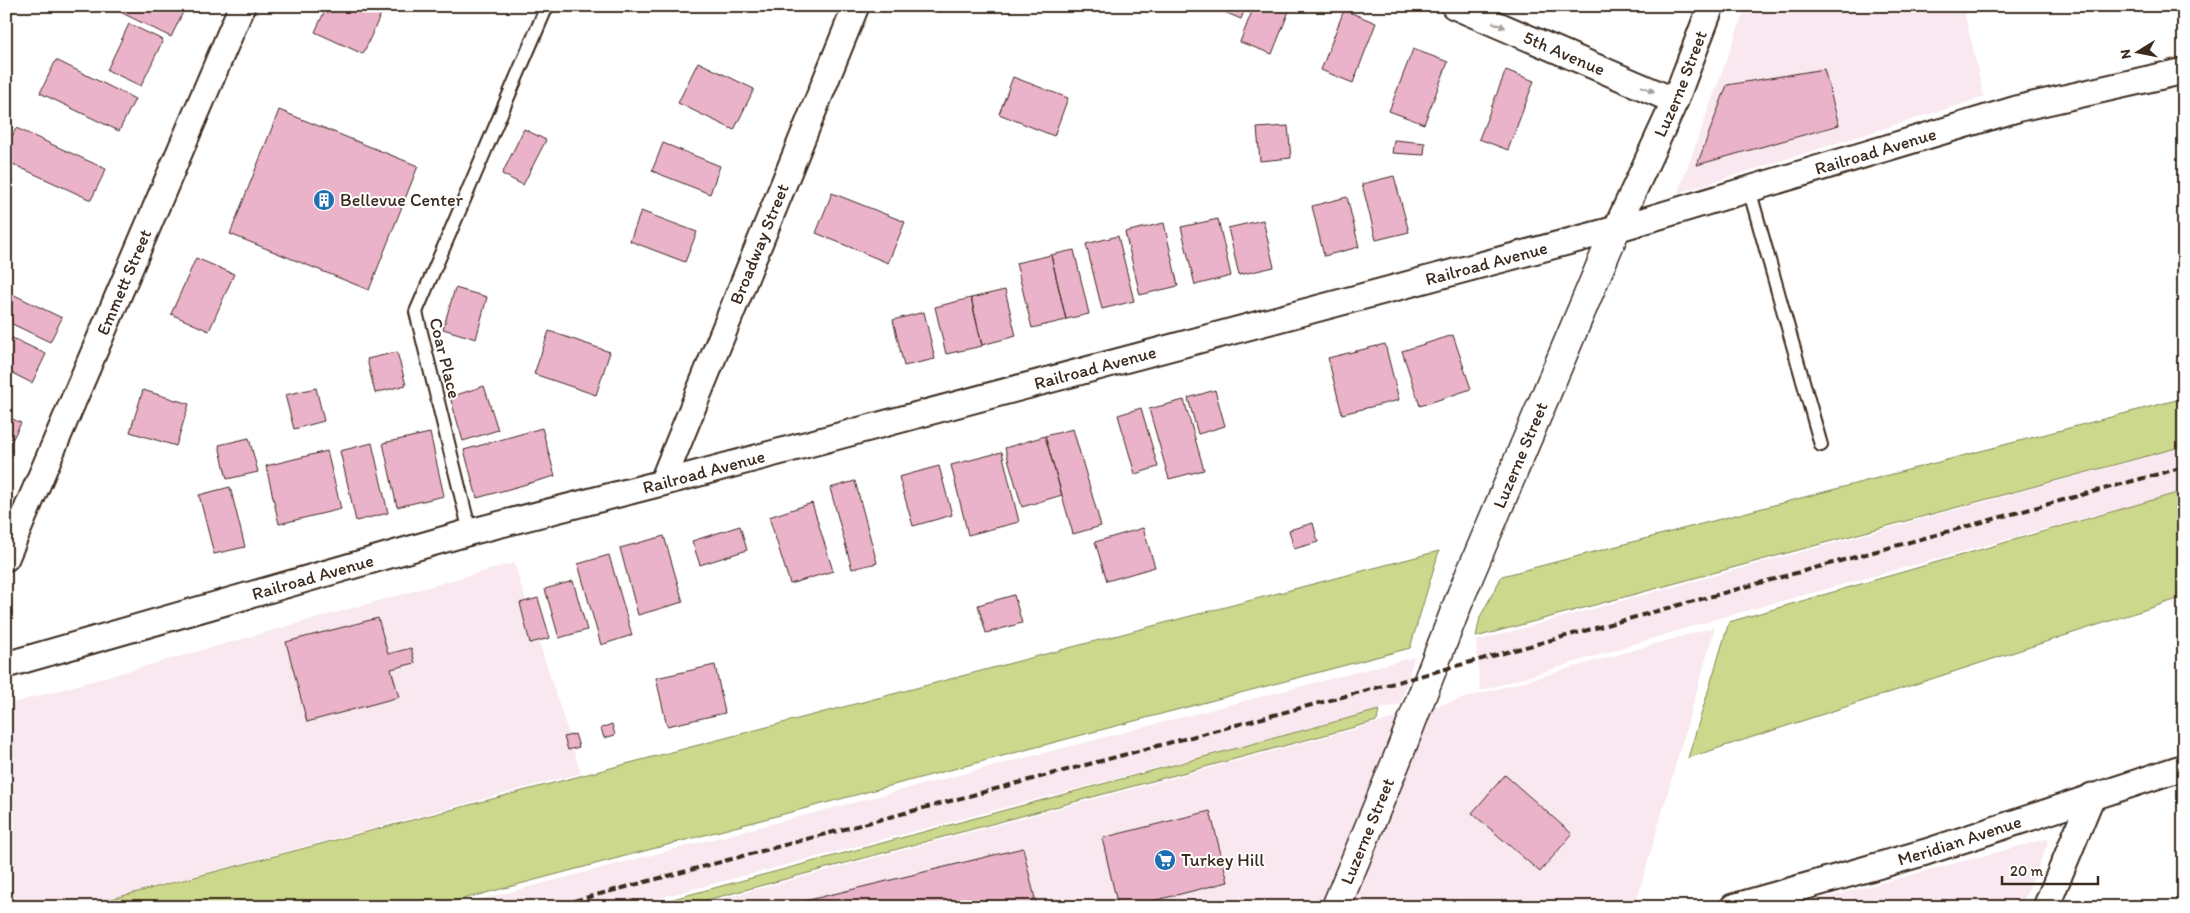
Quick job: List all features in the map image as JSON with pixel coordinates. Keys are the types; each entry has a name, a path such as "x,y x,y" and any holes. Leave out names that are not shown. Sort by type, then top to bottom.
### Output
{"street":[{"name":"Emmett Street","path":"6,558 242,6"},
{"name":"Broadway Street","path":"662,483 856,6"},
{"name":"5th Avenue","path":"1454,6 1675,101"},
{"name":"Luzerne Street","path":"1336,907 1398,757 1466,584 1616,229 1675,101 1711,6"},
{"name":"Railroad Avenue","path":"6,665 470,532 662,483 1616,229 2020,108 2184,71"},
{"name":"Meridian Avenue","path":"1733,907 1926,852 2184,767"},
{"path":"2046,907 2092,796"}],"lane":[{"name":"Coar Place","path":"470,532 416,312 547,6"},
{"path":"1750,189 1821,445"}],"shaded area":[{"path":"1746,6 1963,6 1984,97 1678,193"},
{"path":"2184,447 2184,491 1716,619 1480,691 1476,641"},
{"path":"514,563 581,773 77,907 6,907 6,705"},
{"path":"1715,627 1635,907 691,907 1363,727"},
{"path":"1414,657 1401,704 625,907 452,907"},
{"path":"2050,838 2021,907 1790,907"}],"green space":[{"path":"2184,398 2184,446 1476,637 1480,617 1502,576"},
{"path":"2184,491 2184,597 1688,758 1729,622"},
{"path":"1439,551 1410,648 433,907 80,907"},
{"path":"1379,710 1377,721 681,907 643,907"}],"building":[{"path":"108,6 181,6 185,8 171,37"},
{"path":"327,6 384,7 363,54 315,32"},
{"path":"1210,6 1246,6 1241,19"},
{"path":"1254,6 1291,6 1272,54 1240,42"},
{"path":"1344,10 1376,23 1353,83 1321,70"},
{"path":"129,24 163,40 141,86 107,70"},
{"path":"1413,49 1448,62 1424,124 1389,111"},
{"path":"56,60 135,99 119,131 40,93"},
{"path":"698,62 754,89 734,130 678,103"},
{"path":"1824,69 1839,125 1697,165 1727,85"},
{"path":"1506,70 1534,81 1508,150 1479,139"},
{"path":"1013,77 1068,98 1054,136 999,114"},
{"name":"Bellevue Center","path":"279,110 418,166 369,290 230,234"},
{"path":"1288,126 1291,158 1260,161 1257,128"},
{"path":"16,128 106,169 91,200 6,161 6,150"},
{"path":"524,129 546,140 523,185 502,174"},
{"path":"1394,140 1425,143 1424,155 1392,153"},
{"path":"663,143 720,166 710,194 652,171"},
{"path":"1394,176 1409,232 1376,240 1362,184"},
{"path":"832,193 905,222 888,263 816,233"},
{"path":"1347,197 1359,247 1324,256 1312,206"},
{"path":"641,211 697,232 685,262 630,241"},
{"path":"1218,219 1231,276 1195,285 1181,227"},
{"path":"1263,220 1274,267 1239,275 1228,228"},
{"path":"1164,223 1178,286 1140,295 1125,232"},
{"path":"1118,236 1134,301 1102,309 1086,244"},
{"path":"1074,250 1089,314 1066,319 1051,255"},
{"path":"1051,255 1066,320 1032,328 1016,263"},
{"path":"196,258 234,274 209,331 171,314"},
{"path":"455,288 487,297 476,339 443,329"},
{"path":"1005,290 1016,336 982,345 971,298"},
{"path":"6,291 62,318 50,342 6,321"},
{"path":"971,298 982,346 946,354 935,307"},
{"path":"924,312 935,359 904,366 893,320"},
{"path":"549,331 610,352 596,395 534,374"},
{"path":"6,335 46,354 32,383 6,370"},
{"path":"1453,335 1471,389 1420,406 1402,351"},
{"path":"1385,344 1399,400 1342,414 1328,358"},
{"path":"397,352 406,385 375,393 367,359"},
{"path":"484,386 498,430 463,441 450,397"},
{"path":"316,388 324,421 294,429 285,395"},
{"path":"143,390 189,404 176,446 130,432"},
{"path":"1215,390 1225,426 1198,434 1188,398"},
{"path":"1184,400 1204,470 1169,479 1149,409"},
{"path":"1141,408 1158,467 1135,474 1118,415"},
{"path":"6,416 21,423 10,444 6,442"},
{"path":"542,428 555,476 477,498 464,450"},
{"path":"1073,429 1101,526 1073,534 1045,436"},
{"path":"430,433 444,496 397,507 383,443"},
{"path":"1045,436 1062,495 1022,507 1005,448"},
{"path":"249,438 258,472 227,479 219,445"},
{"path":"372,443 388,513 356,521 340,451"},
{"path":"327,451 341,509 279,524 266,466"},
{"path":"1002,452 1019,522 968,535 951,465"},
{"path":"939,466 952,515 913,526 899,477"},
{"path":"855,481 877,563 852,569 830,488"},
{"path":"230,487 245,547 214,554 199,495"},
{"path":"812,503 833,571 790,584 769,517"},
{"path":"1313,523 1318,542 1294,549 1289,530"},
{"path":"740,526 747,550 700,565 692,541"},
{"path":"1143,528 1155,567 1107,581 1095,542"},
{"path":"664,536 683,602 638,615 620,548"},
{"path":"609,555 632,635 601,645 578,564"},
{"path":"573,581 587,630 559,638 545,589"},
{"path":"1014,595 1022,623 986,633 978,605"},
{"path":"538,598 550,638 530,643 520,603"},
{"path":"378,618 388,654 411,648 415,663 391,669 399,697 307,722 286,642"},
{"path":"715,665 725,713 667,726 656,678"},
{"path":"612,724 615,735 604,738 601,728"},
{"path":"575,734 579,747 568,750 564,737"},
{"path":"1505,775 1572,834 1540,872 1472,813"},
{"name":"Turkey Hill","path":"1210,811 1228,882 1129,907 1118,907 1102,838"},
{"path":"1023,848 1037,907 784,906"}],"railway":[{"path":"551,907 1383,686 2184,467"}],"place":[{"name":"Bellevue Center","path":"324,200"},
{"name":"Turkey Hill","path":"1165,860"}]}
